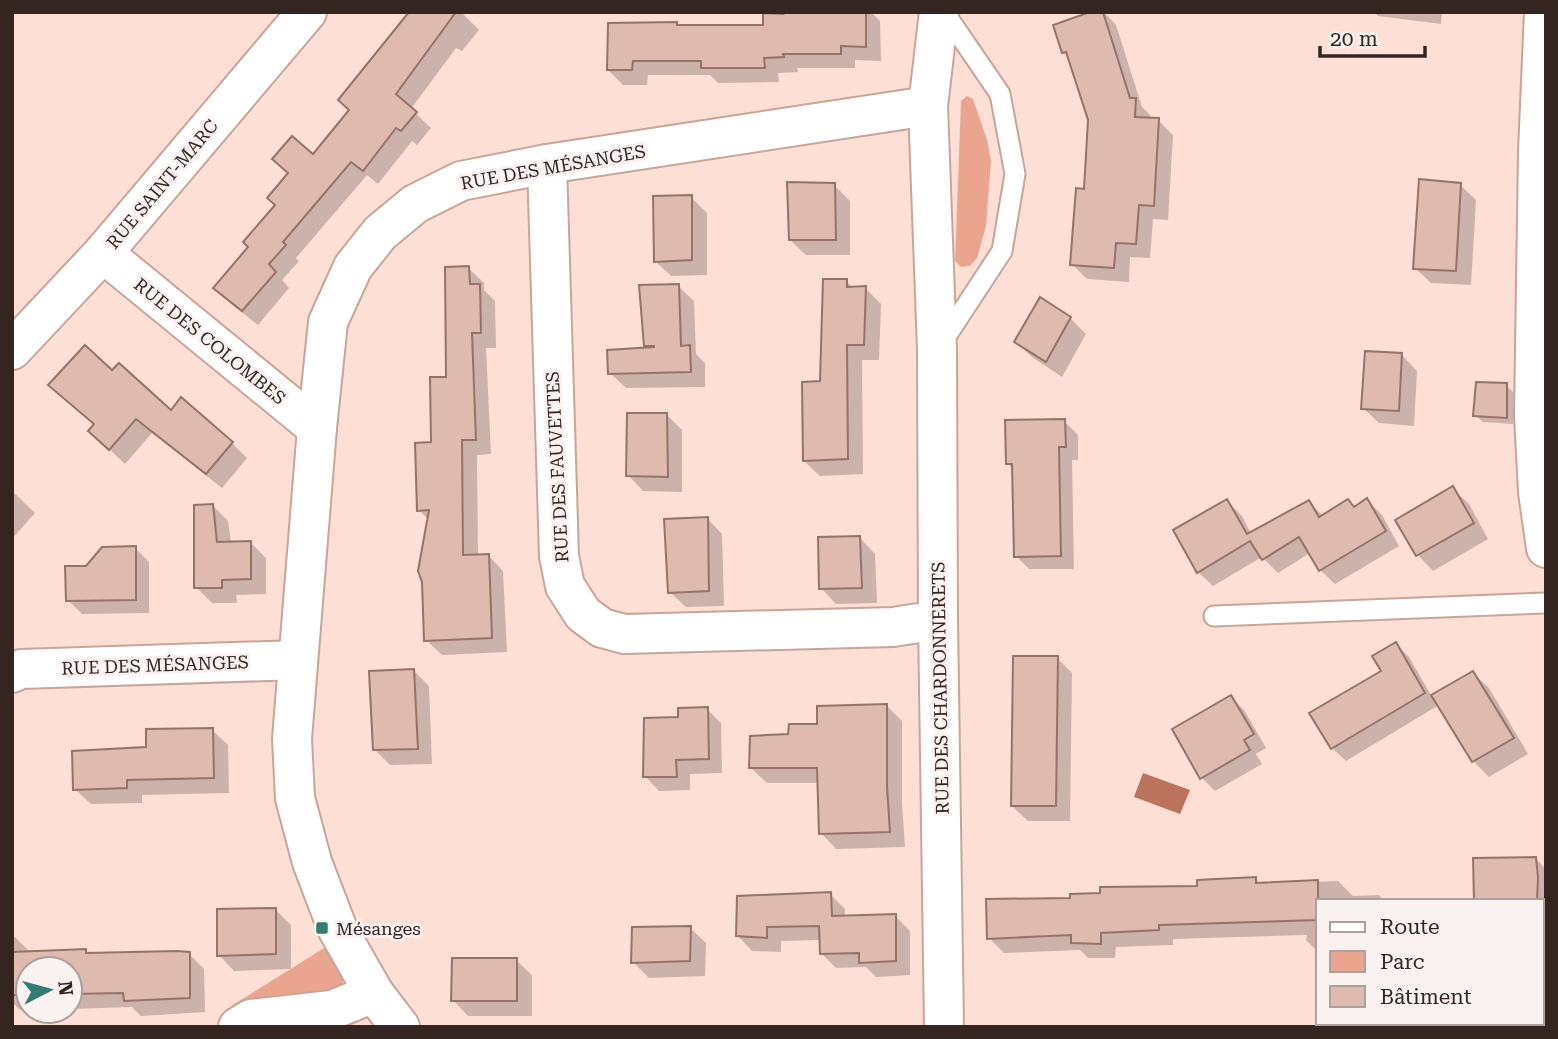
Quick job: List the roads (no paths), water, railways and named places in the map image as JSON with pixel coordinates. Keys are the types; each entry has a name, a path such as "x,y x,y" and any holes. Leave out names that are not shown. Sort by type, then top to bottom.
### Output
{"street":[{"name":"RUE SAINT-MARC","path":"12,350 103,253 307,12"},
{"name":"RUE DES CHARDONNERETS","path":"941,12 928,106 937,349 944,1027"},
{"path":"1544,12 1538,151 1534,416 1538,492 1546,548"},
{"name":"RUE DES MÉSANGES","path":"400,1027 374,993 338,930 312,862 295,798 292,739 328,322 353,267 380,233 415,204 461,181 547,164 928,106"},
{"name":"RUE DES FAUVETTES","path":"547,164 559,556 565,586 583,614 603,628 624,634 893,627 938,620"},
{"name":"RUE DES COLOMBES","path":"103,253 317,428"},
{"name":"RUE DES MÉSANGES","path":"12,673 21,669 298,660"},
{"path":"238,1027 251,1019 332,1010 374,993"}],"lane":[{"name":"RUE DES CHARDONNERETS","path":"937,349 1002,251 1015,174 1000,94 941,12"},
{"path":"1214,616 1546,603"}],"place":[{"name":"Mésanges","path":"322,928"}]}
